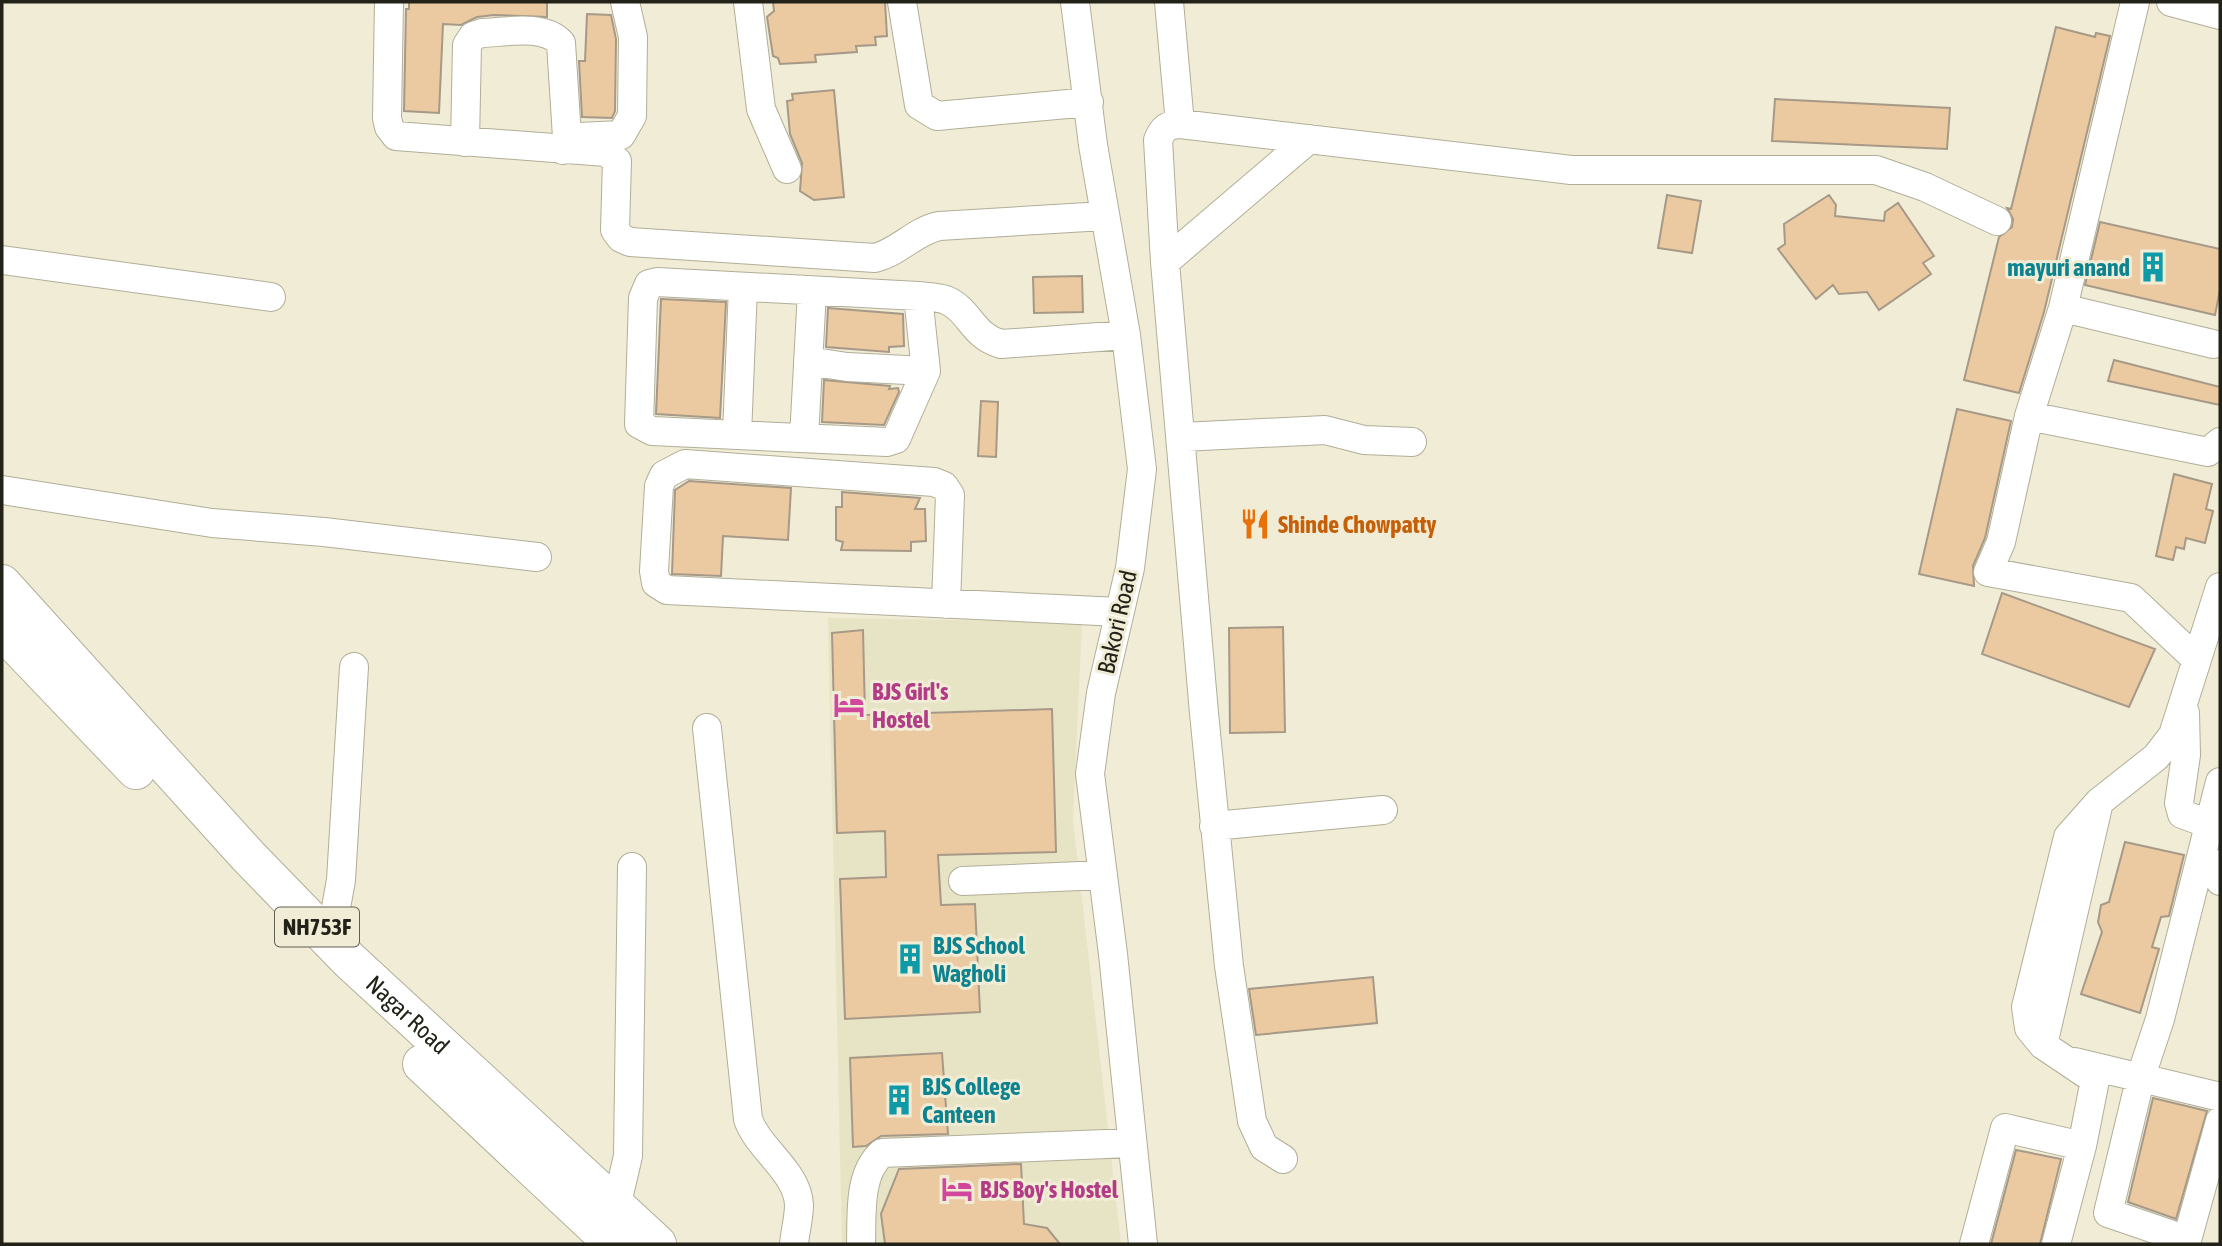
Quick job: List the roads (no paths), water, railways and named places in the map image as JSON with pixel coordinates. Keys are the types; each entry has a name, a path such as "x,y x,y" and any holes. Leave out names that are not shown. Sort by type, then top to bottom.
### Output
{"highway":[{"name":"Nagar Road","path":"2,584 239,846 330,941 657,1244"},
{"name":"Nagar Road","path":"2,631 332,980 614,1244"}],"street":[{"path":"389,2 389,127 396,136 465,142 565,143 621,135 632,116 633,37 625,2"},
{"path":"748,2 761,109 787,169"},
{"path":"902,2 919,105 925,112 937,116 1089,102"},
{"name":"Bakori Road","path":"1075,2 1104,216 1126,335 1142,469 1139,513 1101,694 1090,774 1113,954 1143,1244"},
{"path":"1169,2 1180,124"},
{"path":"2134,2 2063,308 2029,416 2001,542 1988,572 2131,598 2196,659"},
{"path":"2171,2 2220,15"},
{"path":"465,142 466,56 467,45 473,36 482,33 542,32 554,35 561,43 565,143"},
{"path":"1283,1159 1264,1147 1252,1121 1240,1048 1214,826 1158,140 1169,125 1180,124 1571,170 1876,170 1925,187 1997,221"},
{"path":"1166,262 1309,139"},
{"path":"565,143 606,152 617,161 615,230 621,238 630,242 875,258 889,255 928,229 939,226 1104,216"},
{"path":"2,260 271,297"},
{"path":"918,296 926,370 896,439 887,442 652,431 639,424 643,298 649,284 743,287 918,296 944,299 959,307 987,340 1001,344 1126,335"},
{"path":"737,435 743,287"},
{"path":"804,438 812,291"},
{"path":"2063,308 2213,344"},
{"path":"808,361 847,367 926,370"},
{"path":"2029,416 2208,452 2220,442"},
{"path":"1137,422 1182,427 1325,430 1364,440 1412,442"},
{"path":"946,604 950,495 944,486 934,482 685,464 664,475 659,486 654,571 656,583 667,590 946,604 1119,612"},
{"path":"2,490 212,523 324,532 537,557"},
{"path":"2053,1052 2099,802 2156,757 2173,735 2185,707 2196,659 2220,587"},
{"path":"330,941 341,880 354,667"},
{"path":"2185,707 2186,755 2179,803 2182,814 2209,824"},
{"path":"707,729 748,1119 754,1136 794,1188 799,1203 794,1244"},
{"path":"2220,782 2160,1019 2141,1076 2108,1213 2188,1240 2220,1121"},
{"path":"1214,826 1383,810"},
{"path":"2203,852 2220,881"},
{"path":"616,1207 628,1156 632,867"},
{"path":"963,881 1102,875"},
{"path":"2053,1052 2220,1097"},
{"path":"2053,1052 2095,1080 2082,1146 2056,1244"},
{"path":"1974,1244 2005,1128 2082,1146"},
{"path":"861,1244 865,1175 872,1162 882,1153 1131,1143"}],"place":[{"name":"mayuri anand","path":"2153,267"},
{"name":"Shinde Chowpatty","path":"1255,524"},
{"name":"BJS Girl's Hostel","path":"849,705"},
{"name":"BJS School Wagholi","path":"910,959"},
{"name":"BJS College Canteen","path":"899,1100"},
{"name":"BJS Boy's Hostel","path":"957,1189"}]}
